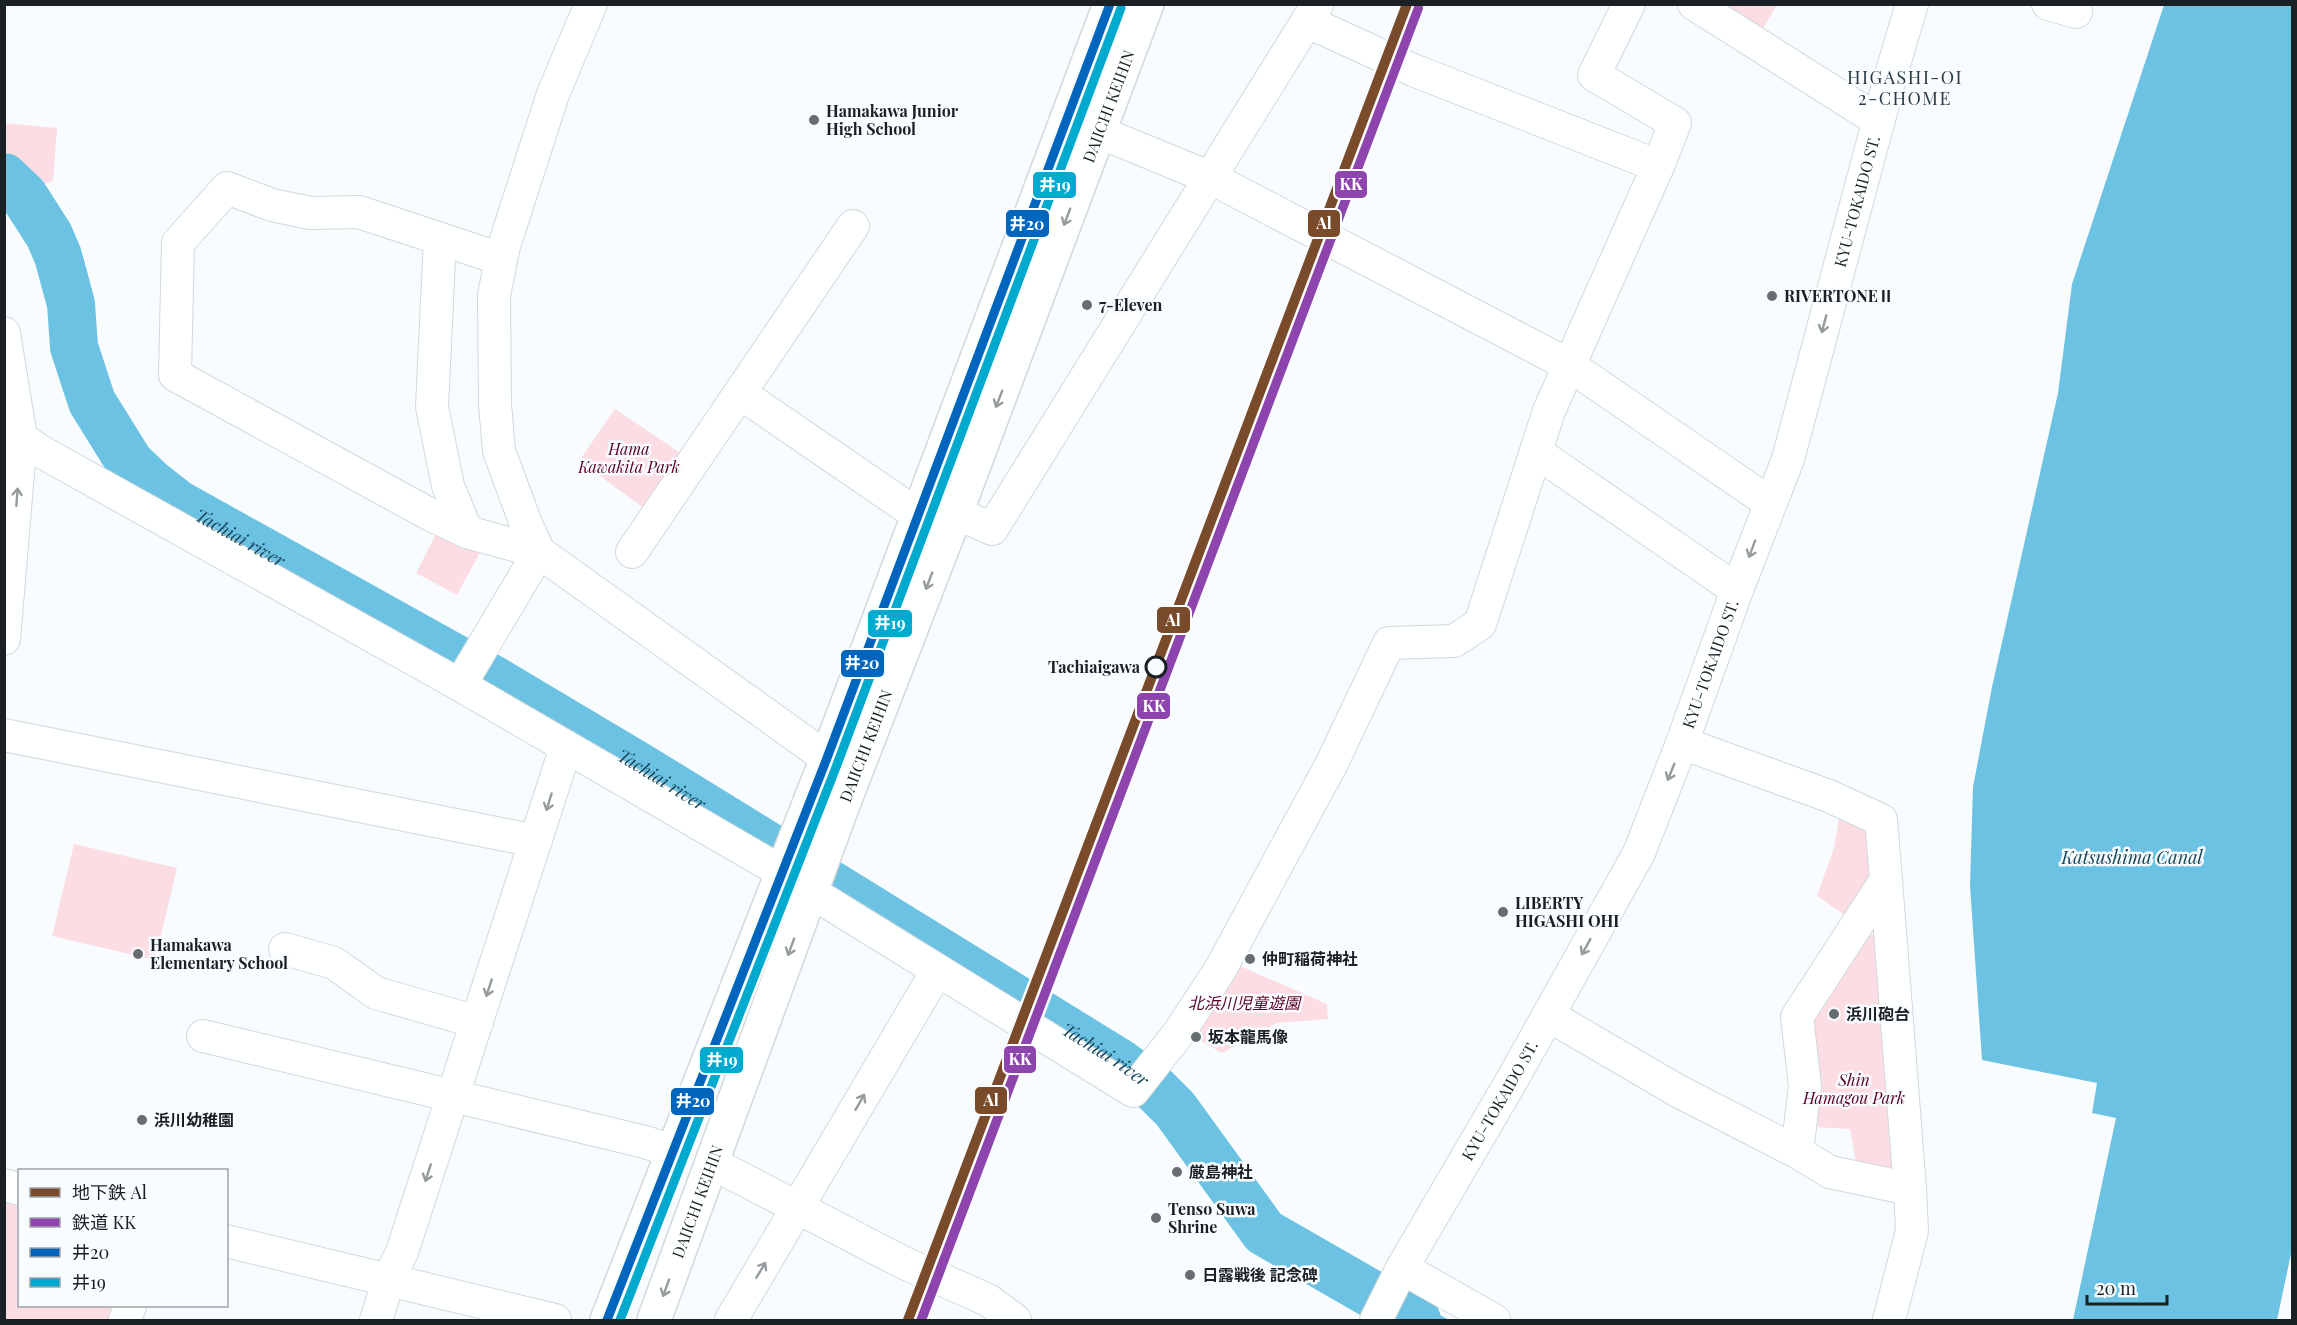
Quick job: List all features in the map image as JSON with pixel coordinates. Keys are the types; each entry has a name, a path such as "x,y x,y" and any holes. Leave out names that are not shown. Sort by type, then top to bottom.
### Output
{"highway":[{"name":"DAIICHI KEIHIN","path":"607,1320 827,758 1110,4"},
{"name":"DAIICHI KEIHIN","path":"654,1320 813,887 1147,4"}],"street":[{"path":"539,552 499,451 495,404 494,295 501,259 553,94 591,4"},
{"path":"15,428 40,451 463,681 566,747 784,867 937,970 1132,1091 1178,1034 1220,970 1316,792 1389,643 1454,641 1480,624 1549,411 1675,123 1594,75 1629,4"},
{"path":"1694,4 1879,121"},
{"name":"KYU-TOKAIDO ST.","path":"1377,1319 1400,1273 1548,1016 1638,853 1682,743 1737,590 1788,459 1912,4"},
{"path":"956,513 992,529 1313,14 1413,70 1658,166"},
{"path":"1099,132 1211,178 1569,365 1770,503"},
{"path":"501,259 359,212 310,213 272,206 228,188 178,243 175,375 431,515 467,532 539,552 827,758"},
{"path":"632,552 853,226"},
{"path":"440,238 432,406 448,486 467,532"},
{"path":"4,333 15,428 4,639"},
{"path":"740,393 918,515"},
{"path":"1536,452 1737,590"},
{"path":"463,681 539,552"},
{"path":"4,735 537,841"},
{"path":"1682,743 1829,796 1881,820 1912,1231 1889,1320"},
{"path":"376,1320 389,1279 402,1252 566,747"},
{"path":"1797,1152 1804,1086 1797,1017 1886,880"},
{"path":"285,949 334,963 375,993 477,1022"},
{"path":"731,1320 937,970"},
{"path":"1548,1016 1678,1091 1797,1152 1830,1172 1910,1189"},
{"path":"203,1036 645,1142 672,1151"},
{"path":"712,1163 902,1262 988,1300 1016,1320"},
{"path":"228,1241 555,1320"},
{"path":"1400,1273 1494,1320"}],"green space":[{"path":"1707,5 1777,5 1757,38"},
{"path":"4,123 57,128 53,181 42,185 5,151"},
{"name":"Hama Kawakita Park","path":"615,409 682,454 644,508 579,461"},
{"path":"104,449 137,486 137,489 105,470"},
{"path":"440,526 482,549 457,595 416,573"},
{"path":"1840,813 1874,830 1872,877 1849,918 1817,896 1834,848"},
{"path":"74,844 177,868 155,960 52,936"},
{"name":"Shin Hamagou Park","path":"1861,930 1875,936 1901,1165 1887,1176 1857,1169 1850,1129 1813,1127 1810,1019"},
{"name":"北浜川児童遊園","path":"1231,962 1327,1004 1328,1019 1277,1023 1222,1053 1186,1032"},
{"path":"5,1198 18,1202 18,1307 119,1307 114,1320 5,1320"}],"water":[{"name":"Katsushima Canal","path":"2164,5 2292,5 2292,1249 2277,1320 2073,1320 2116,1118 2092,1113 2097,1083 1982,1060 1970,886 1973,787 1992,687 2058,393 2072,284"},
{"path":"1373,1278 1449,1320 1383,1320 1357,1305"}],"waterway":[{"name":"Tachiai river","path":"4,177 24,196 49,235 58,256 71,304 74,347 92,402 130,463 150,482 178,504 496,681 642,768 1120,1063 1157,1091 1175,1109 1264,1232 1417,1320"}],"metro line":[{"name":"Al","path":"908,1320 1407,4"}],"rail line":[{"name":"KK","path":"921,1320 1418,8"}],"transit line":[{"name":"井20","path":"607,1320 827,758 1110,4"},
{"name":"井19","path":"620,1320 838,762 1121,8"}],"place":[{"name":"Hamakawa Junior High School","path":"814,120"},
{"name":"RIVERTONEⅡ","path":"1772,296"},
{"name":"7-Eleven","path":"1087,305"},
{"name":"Tachiaigawa","path":"1156,667"},
{"name":"LIBERTY HIGASHI OHI","path":"1503,912"},
{"name":"Hamakawa Elementary School","path":"138,954"},
{"name":"仲町稲荷神社","path":"1250,959"},
{"name":"浜川砲台","path":"1834,1014"},
{"name":"坂本龍馬像","path":"1196,1037"},
{"name":"浜川幼稚園","path":"142,1120"},
{"name":"厳島神社","path":"1177,1172"},
{"name":"Tenso Suwa Shrine","path":"1156,1218"},
{"name":"日露戦後 記念碑","path":"1190,1275"}],"district":[{"name":"HIGASHI-OI 2-CHOME","path":"1905,88"}]}
